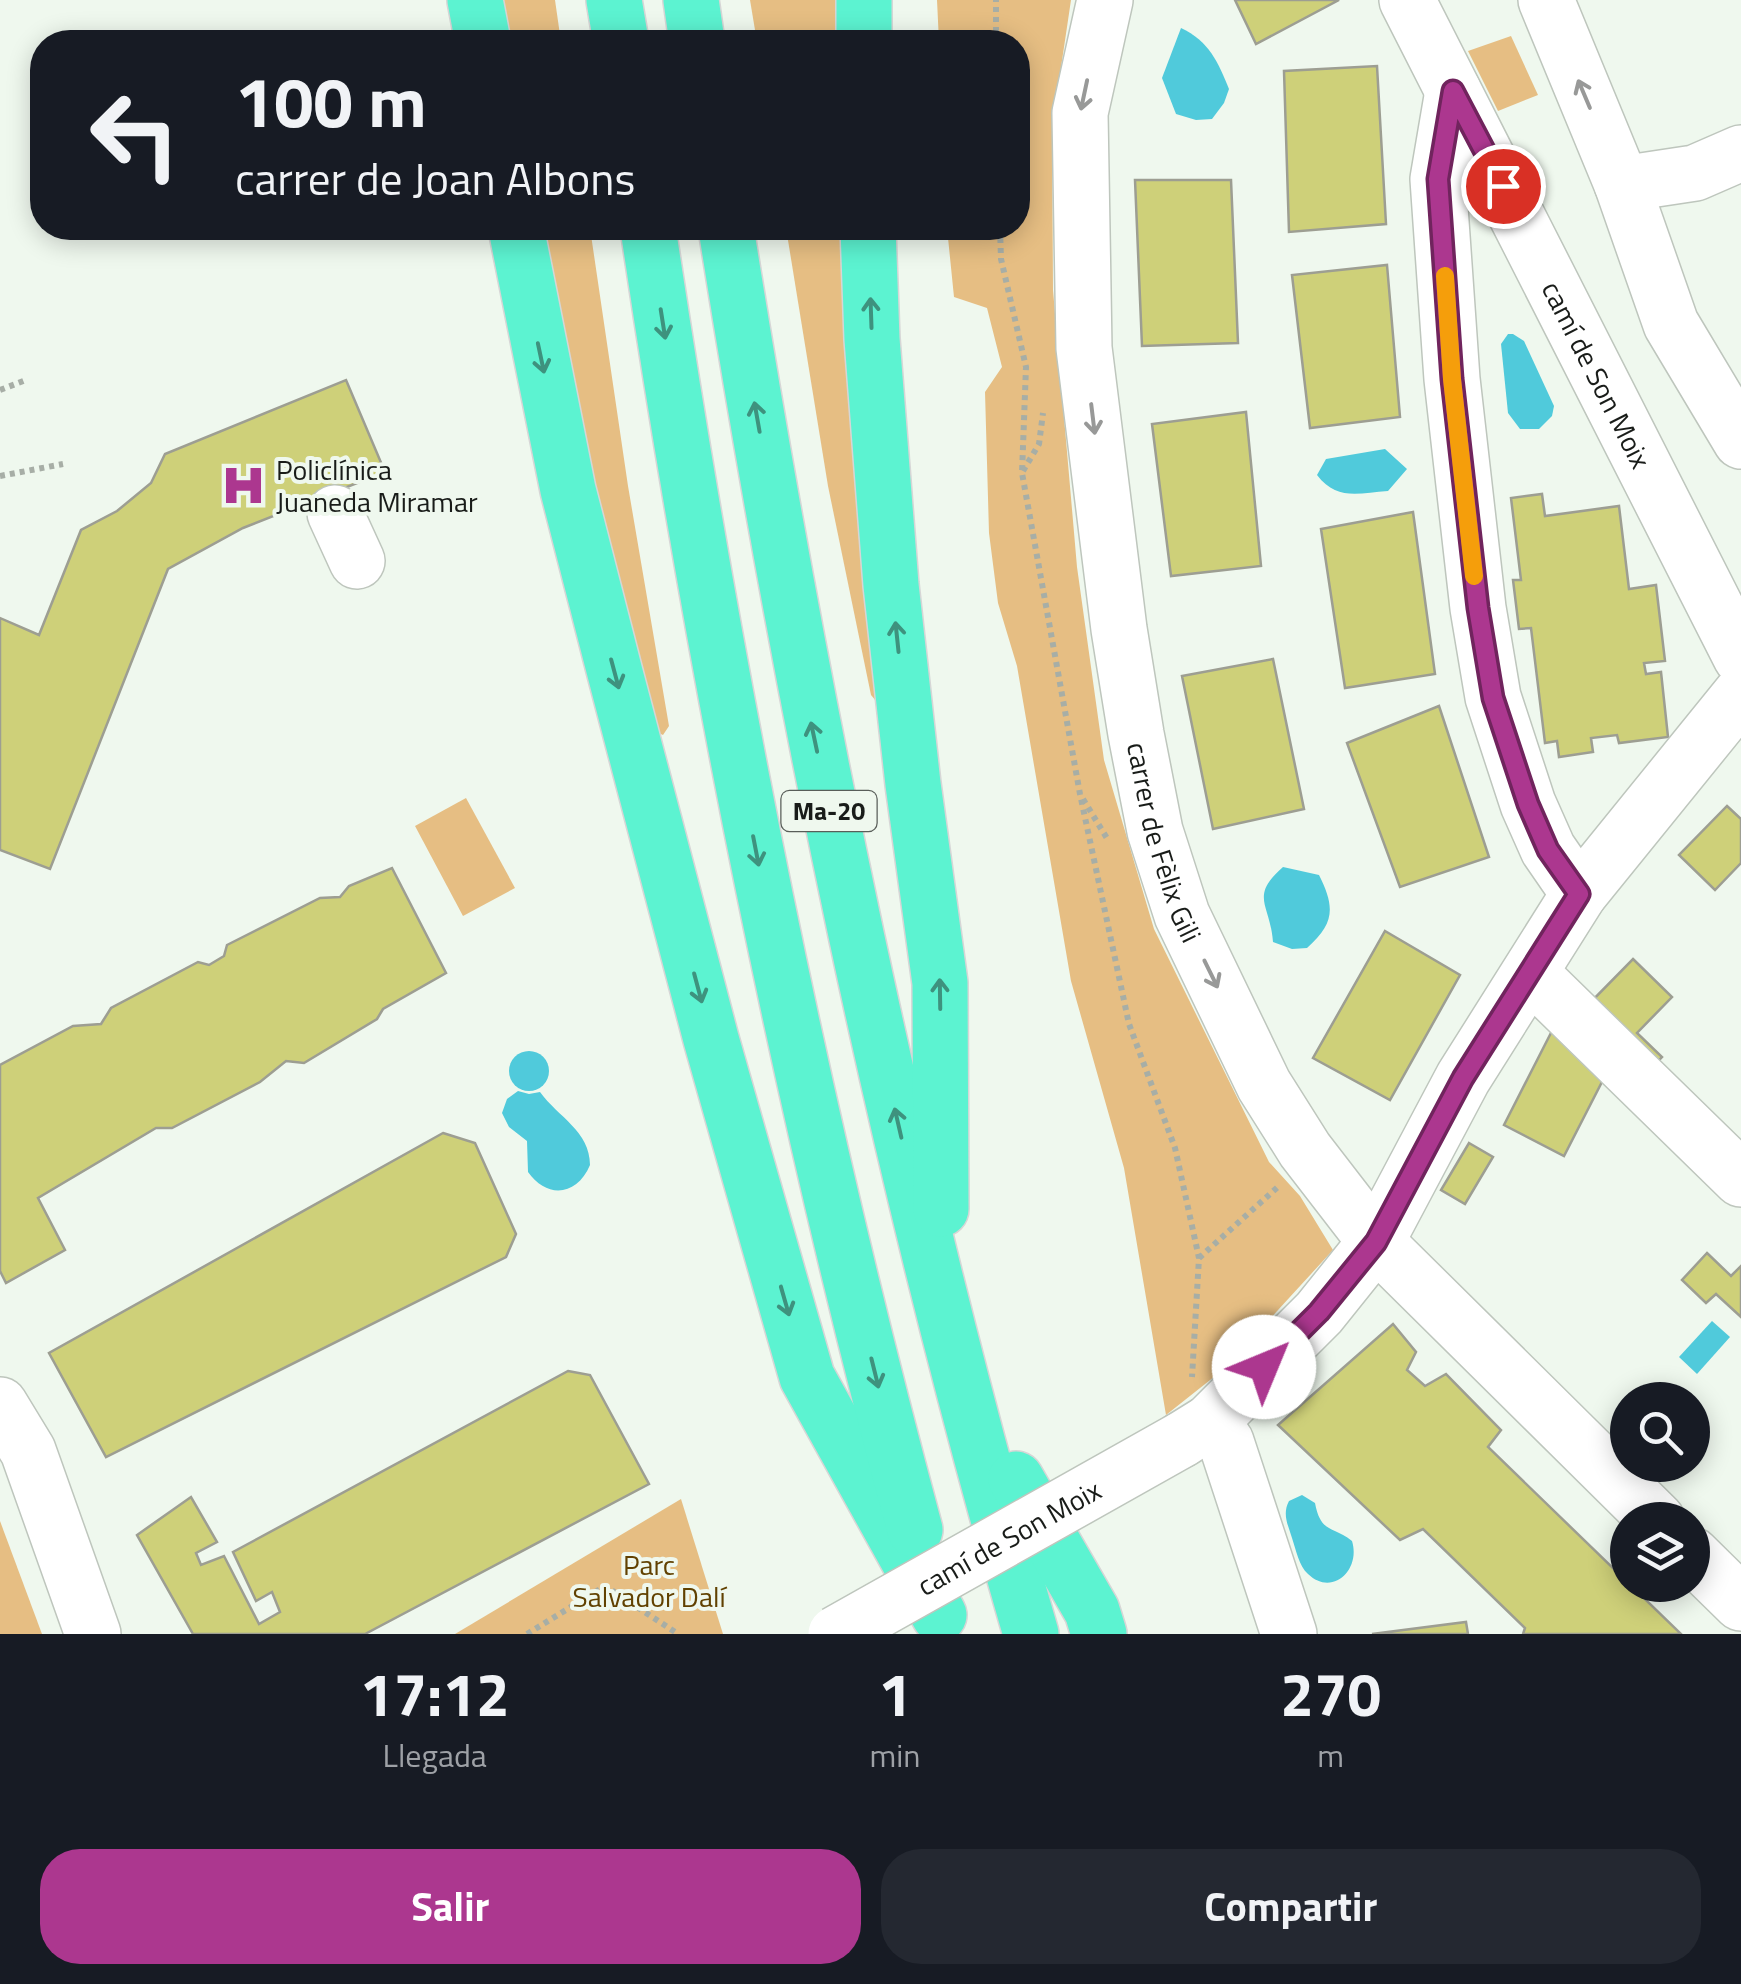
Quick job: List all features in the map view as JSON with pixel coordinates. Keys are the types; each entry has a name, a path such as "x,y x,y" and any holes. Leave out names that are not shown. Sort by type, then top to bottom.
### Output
{"highway":[{"path":"474,0 480,30"},
{"path":"614,0 619,30"},
{"path":"691,0 695,30"},
{"path":"864,0 864,30"},
{"name":"Ma-20","path":"650,240 717,652 771,928 858,1304 941,1625"},
{"name":"Ma-20","path":"728,240 810,720 888,1080 963,1388 1031,1634"},
{"path":"868,240 872,339 893,603 940,983 941,1302"},
{"path":"515,244 568,490 615,673 711,1039 806,1377 941,1625"},
{"path":"963,1388 1092,1611 1100,1634"}],"street":[{"path":"453,0 460,30"},
{"name":"carrer de Fèlix Gili","path":"1104,0 1080,113 1084,348 1119,629 1155,831 1182,915 1264,1086 1305,1150 1376,1242 1639,1502"},
{"path":"1407,0 1453,91 1438,179 1452,379 1478,608 1493,698 1528,804 1548,850 1579,894"},
{"path":"1546,0 1622,184 1671,324 1741,441"},
{"name":"camí de Son Moix","path":"1453,91 1741,657"},
{"path":"1622,184 1695,172 1738,158"},
{"name":"camí de Son Moix","path":"836,1634 1195,1431 1319,1312 1376,1242 1463,1078 1579,894 1741,694"},
{"path":"1530,973 1741,1179"},
{"path":"0,1405 28,1451 93,1634"},
{"path":"1195,1431 1226,1442 1289,1634"},
{"path":"1710,1573 1741,1603"}],"path":[{"path":"996,0 996,30"},
{"path":"1000,240 1001,259 1026,368 1022,473 1080,794 1129,1024 1174,1148 1199,1258 1192,1386 1195,1431"},
{"path":"0,390 26,380"},
{"path":"0,476 63,464"},
{"path":"1199,1258 1291,1174"},
{"path":"527,1634 605,1586 678,1634"}],"green space":[{"path":"496,0 555,0 559,30 501,30"},
{"path":"750,0 836,0 837,30 755,30"},
{"path":"937,0 1071,0 1052,128 1053,290 1077,567 1104,760 1154,929 1269,1162 1300,1196 1333,1250 1224,1369 1166,1415 1124,1168 1071,981 1017,666 998,603 989,533 985,392 1002,367 987,308 954,297 948,240 1030,240 1030,30 938,30"},
{"path":"1511,36 1538,95 1498,111 1468,51"},
{"path":"538,240 592,240 669,726 663,735 654,731 624,634"},
{"path":"788,240 844,240 876,701 871,695 828,486"},
{"path":"466,798 515,888 463,916 415,826"},
{"name":"Parc Salvador Dalí","path":"681,1499 723,1634 455,1634"},
{"path":"0,1521 42,1634 0,1634"}],"water":[{"path":"1181,28 1206,46 1229,89 1212,119 1196,120 1176,114 1162,78"},
{"path":"1508,334 1524,341 1554,406 1552,416 1539,429 1520,429 1508,413 1501,344"},
{"path":"1385,449 1407,469 1388,491 1340,492 1317,475 1326,459"},
{"path":"1283,867 1319,875 1328,896 1327,922 1307,948 1292,949 1273,942 1264,894"},
{"path":"529,1051 543,1057 549,1071 543,1085 529,1091 515,1085 509,1071 515,1057"},
{"path":"518,1091 540,1092 585,1143 590,1165 570,1188 544,1187 528,1172 527,1141 509,1127 502,1113 507,1099"},
{"path":"1712,1321 1730,1337 1697,1374 1679,1357"},
{"path":"1302,1495 1315,1503 1324,1524 1352,1541 1352,1562 1335,1581 1317,1580 1305,1571 1298,1557 1286,1510 1289,1501"}],"building":[{"path":"1235,0 1339,0 1256,44"},
{"path":"1377,66 1386,224 1289,232 1284,71"},
{"path":"1135,180 1231,180 1238,343 1142,346"},
{"path":"1387,265 1400,417 1310,428 1292,275"},
{"path":"346,380 385,472 243,528 168,569 50,869 0,850 0,618 39,635 81,530 117,511 151,483 165,454"},
{"path":"1246,412 1261,566 1171,576 1152,424"},
{"path":"1542,494 1545,516 1619,506 1629,589 1656,585 1665,661 1644,663 1646,674 1661,672 1668,737 1619,743 1617,735 1591,738 1593,752 1559,757 1557,741 1545,743 1531,628 1519,629 1513,580 1521,580 1511,498"},
{"path":"1413,512 1435,674 1345,688 1321,529"},
{"path":"1273,659 1304,809 1213,829 1182,676"},
{"path":"1439,706 1489,857 1400,887 1347,743"},
{"path":"1727,806 1741,819 1741,863 1715,890 1679,855"},
{"path":"392,868 446,973 383,1009 377,1019 304,1063 286,1061 260,1082 172,1128 156,1128 38,1198 65,1250 6,1283 0,1271 0,1065 73,1026 101,1024 111,1008 198,962 209,965 224,956 227,945 320,898 340,897 349,886"},
{"path":"1385,931 1460,975 1390,1100 1313,1058"},
{"path":"1633,959 1672,997 1637,1033 1662,1057 1643,1077 1579,1014"},
{"path":"1555,1025 1606,1074 1564,1156 1504,1125"},
{"path":"443,1133 475,1143 516,1234 506,1257 106,1457 49,1353"},
{"path":"1469,1143 1493,1157 1465,1204 1441,1190"},
{"path":"1707,1253 1731,1276 1741,1266 1741,1317 1716,1294 1706,1303 1682,1280"},
{"path":"1393,1324 1416,1352 1407,1370 1425,1386 1446,1374 1501,1430 1488,1447 1610,1565 1610,1602 1648,1602 1681,1634 1523,1634 1525,1628 1423,1529 1400,1540 1278,1425"},
{"path":"568,1371 590,1375 649,1484 365,1634 193,1634 137,1535 191,1497 217,1542 196,1553 201,1565 224,1556 259,1624 280,1612 272,1592 256,1601 233,1552"},
{"path":"1466,1622 1468,1634 1372,1634"}],"slow traffic":[{"path":"1445,276 1474,576"}],"place":[{"name":"Policlínica Juaneda Miramar","path":"243,485"}],"route":[{"path":"1264,1367 1319,1312 1376,1242 1463,1078 1579,894 1548,850 1528,804 1493,698 1478,608 1452,379 1438,179 1453,91 1503,186"}]}
